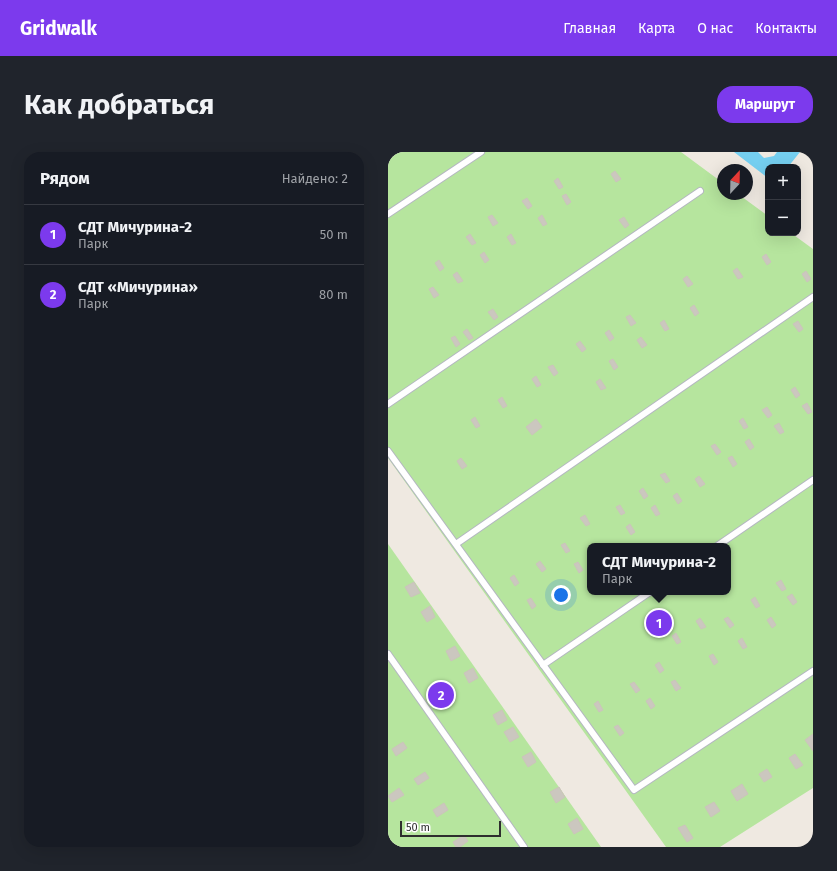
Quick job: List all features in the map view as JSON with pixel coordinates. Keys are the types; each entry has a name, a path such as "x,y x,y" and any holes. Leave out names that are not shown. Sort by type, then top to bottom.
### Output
{"lane":[{"path":"388,214 481,152"},
{"path":"388,404 700,191"},
{"path":"456,544 813,297"},
{"path":"388,451 634,790 813,671"},
{"path":"721,543 813,480"},
{"path":"543,665 646,595"},
{"path":"388,654 524,847"}],"green space":[{"path":"388,152 681,152 717,179 717,200 746,200 765,214 765,236 795,236 813,249 813,788 720,847 666,847 388,458"},
{"path":"388,544 601,847 388,847"}],"water":[{"path":"734,152 758,152 764,158 774,156 777,152 800,152 790,164 765,164 765,176 753,167 753,164 750,164"}],"building":[{"path":"615,171 621,179 616,182 611,174"},
{"path":"558,178 563,187 559,189 554,181"},
{"path":"566,194 571,202 567,205 562,196"},
{"path":"527,198 532,206 528,209 522,201"},
{"path":"492,215 498,223 493,226 488,217"},
{"path":"542,215 547,224 543,226 538,218"},
{"path":"624,217 629,225 625,228 619,220"},
{"path":"470,234 476,243 472,245 466,237"},
{"path":"511,234 516,243 512,245 507,237"},
{"path":"484,252 489,260 485,263 480,255"},
{"path":"766,254 771,262 767,265 762,257"},
{"path":"439,260 444,268 440,271 435,263"},
{"path":"737,268 743,277 738,279 733,271"},
{"path":"806,271 811,279 807,282 802,274"},
{"path":"457,272 463,281 458,283 453,275"},
{"path":"687,276 693,284 688,287 683,279"},
{"path":"433,287 439,295 434,298 429,289"},
{"path":"694,305 699,313 695,316 690,308"},
{"path":"493,309 498,317 494,320 488,312"},
{"path":"630,315 636,323 631,326 626,317"},
{"path":"664,320 669,329 665,331 660,323"},
{"path":"798,321 803,329 799,332 793,324"},
{"path":"467,329 473,338 469,340 463,332"},
{"path":"609,330 614,338 610,341 605,333"},
{"path":"455,336 460,344 456,347 451,338"},
{"path":"641,337 647,345 642,348 637,340"},
{"path":"580,341 586,349 582,352 576,344"},
{"path":"613,359 618,367 614,370 609,361"},
{"path":"553,365 558,373 554,376 548,367"},
{"path":"536,376 541,385 537,387 532,379"},
{"path":"600,379 606,388 601,390 596,382"},
{"path":"795,387 800,395 796,398 791,390"},
{"path":"502,397 507,406 503,408 498,400"},
{"path":"807,403 812,412 808,414 802,406"},
{"path":"767,407 772,415 768,418 762,410"},
{"path":"475,417 480,426 476,428 471,420"},
{"path":"743,418 748,427 744,429 739,421"},
{"path":"536,419 542,427 532,435 526,427"},
{"path":"779,423 784,432 780,434 774,426"},
{"path":"749,439 754,447 750,450 745,442"},
{"path":"715,444 721,452 717,455 711,446"},
{"path":"732,456 737,464 733,467 728,458"},
{"path":"461,458 467,466 462,469 457,461"},
{"path":"665,473 670,481 666,483 660,475"},
{"path":"699,476 705,484 700,487 695,479"},
{"path":"643,488 648,496 644,499 639,491"},
{"path":"677,493 682,501 678,504 673,496"},
{"path":"620,505 625,513 621,515 616,507"},
{"path":"655,505 660,514 656,516 651,508"},
{"path":"585,515 590,524 586,526 580,518"},
{"path":"630,524 635,532 631,535 626,527"},
{"path":"565,543 570,551 566,553 561,545"},
{"path":"540,561 546,569 542,572 536,564"},
{"path":"578,562 583,570 579,573 574,564"},
{"path":"514,575 519,583 515,586 510,578"},
{"path":"781,580 786,589 782,591 776,583"},
{"path":"414,582 420,593 411,597 405,587"},
{"path":"792,594 797,602 793,605 787,597"},
{"path":"755,597 760,606 756,608 751,600"},
{"path":"531,598 536,606 532,609 527,600"},
{"path":"430,606 435,617 427,622 421,612"},
{"path":"728,617 734,625 730,628 724,619"},
{"path":"771,617 776,625 772,628 767,620"},
{"path":"700,618 706,627 701,629 696,621"},
{"path":"676,633 681,642 677,644 672,636"},
{"path":"742,638 747,647 743,649 738,641"},
{"path":"455,646 460,656 451,661 446,651"},
{"path":"713,654 718,662 714,665 709,656"},
{"path":"659,662 664,670 660,673 655,665"},
{"path":"473,668 478,678 469,683 464,673"},
{"path":"675,680 681,688 676,691 671,682"},
{"path":"634,682 640,690 636,693 630,684"},
{"path":"650,698 655,706 651,709 646,701"},
{"path":"598,701 603,710 599,712 594,704"},
{"path":"502,710 507,720 498,725 493,715"},
{"path":"618,725 624,733 620,736 614,727"},
{"path":"513,727 519,737 510,742 504,732"},
{"path":"813,734 813,751 805,740"},
{"path":"403,742 407,748 396,756 392,749"},
{"path":"531,752 536,762 528,767 522,757"},
{"path":"795,754 803,765 796,769 789,758"},
{"path":"767,769 772,777 764,782 759,774"},
{"path":"425,772 429,778 418,785 414,779"},
{"path":"742,784 748,794 737,801 731,791"},
{"path":"559,787 565,797 556,803 550,792"},
{"path":"399,788 404,795 392,802 388,796"},
{"path":"714,802 720,811 711,817 705,807"},
{"path":"444,803 448,810 437,817 433,810"},
{"path":"577,818 583,829 574,834 568,824"},
{"path":"685,825 693,838 687,842 678,828"},
{"path":"464,835 468,841 460,847 456,847 453,842"}],"place":[{"name":"СДТ Мичурина-2","path":"659,623"},
{"name":"СДТ «Мичурина»","path":"441,695"}]}
